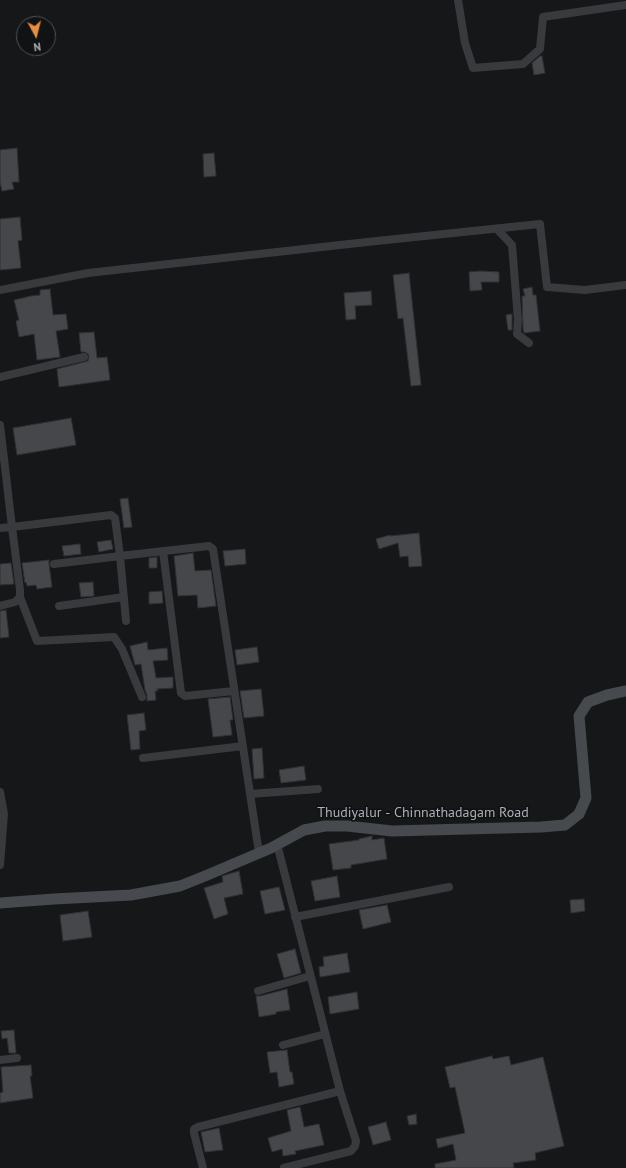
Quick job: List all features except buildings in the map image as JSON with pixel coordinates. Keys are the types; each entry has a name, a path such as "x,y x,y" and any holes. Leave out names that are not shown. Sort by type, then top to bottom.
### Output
{"main road":[{"name":"Thudiyalur - Chinnathadagam Road","path":"0,903 131,895 180,886 259,853 304,830 325,826 347,826 392,831 565,825 578,814 586,798 579,716 588,702 607,695 626,691"}],"street":[{"path":"458,0 465,43 473,68 523,64 540,49 544,17 626,5"},
{"path":"0,290 88,273 540,224 547,287 585,290 626,284"},
{"path":"497,229 512,245 518,320 517,334 529,343"},
{"path":"0,377 84,357"},
{"path":"0,425 2,464 18,561 20,597 37,641 114,638 122,649 142,697"},
{"path":"0,528 113,516 115,518 120,556 126,622"},
{"path":"54,564 209,546 213,549 259,853"},
{"path":"163,551 181,693 185,696 234,691"},
{"path":"59,606 124,596"},
{"path":"0,606 16,602 20,597"},
{"path":"143,758 243,746"},
{"path":"250,794 318,788"},
{"path":"0,792 4,814 0,865"},
{"path":"277,844 340,1091 356,1140 355,1146 351,1151 284,1168"},
{"path":"295,918 449,887"},
{"path":"258,991 310,976"},
{"path":"283,1045 325,1034"},
{"path":"0,1060 17,1058"},
{"path":"203,1168 194,1129 340,1091"}]}
